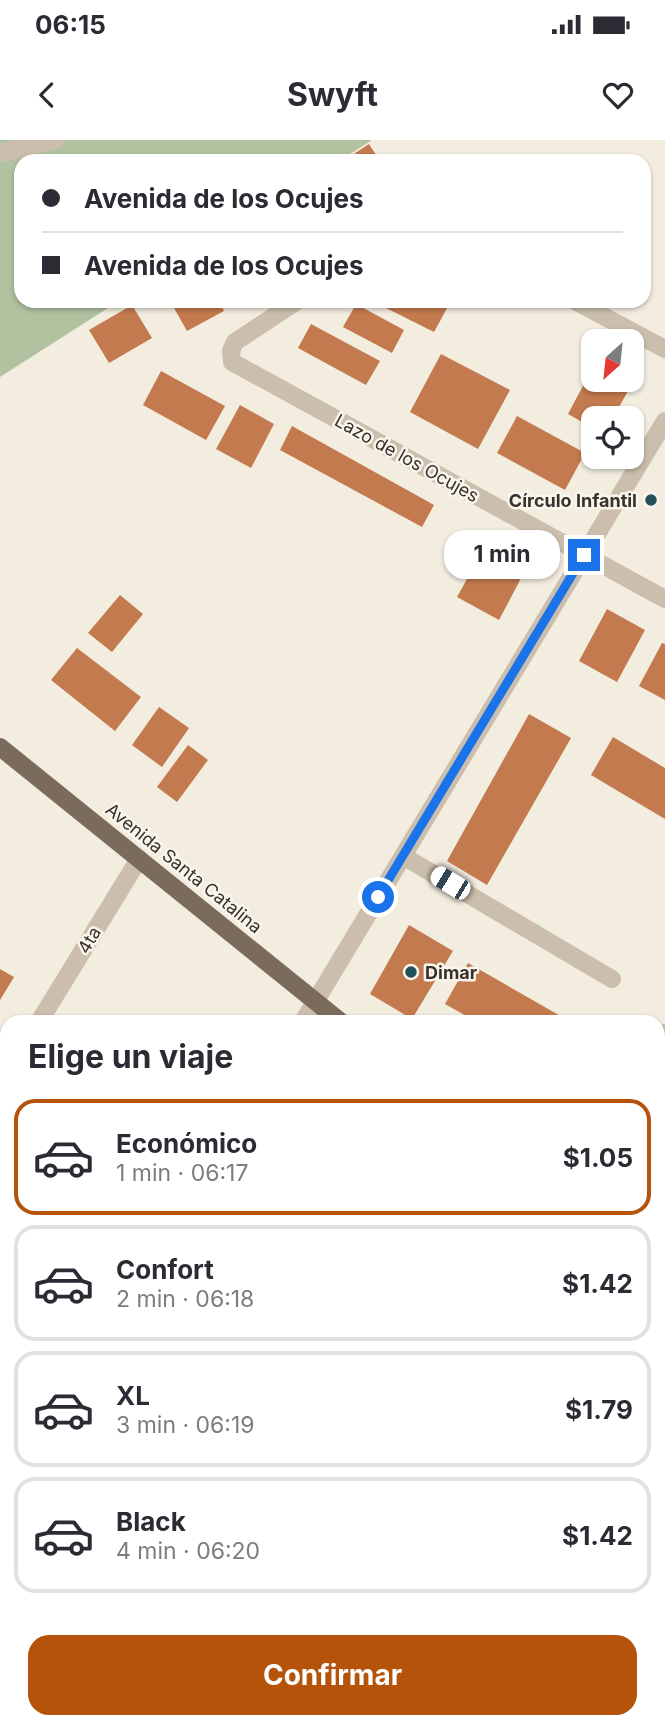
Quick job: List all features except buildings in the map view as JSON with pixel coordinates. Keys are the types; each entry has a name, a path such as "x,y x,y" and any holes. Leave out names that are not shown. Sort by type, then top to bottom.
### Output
{"main road":[{"name":"Avenida Santa Catalina","path":"0,747 333,1015"}],"street":[{"path":"0,153 55,140"},
{"name":"Lazo de los Ocujes","path":"286,308 235,342 231,351 232,362 665,599"},
{"path":"588,308 665,349"},
{"path":"307,1015 665,421"},
{"path":"403,856 612,979"},
{"name":"4ta","path":"43,1015 139,859"}],"green space":[{"path":"0,140 372,140 350,154 14,154 14,308 108,308 0,377"}],"place":[{"name":"Círculo Infantil","path":"651,500"},
{"name":"Dimar","path":"411,972"}],"route":[{"path":"378,897 584,555"}]}
